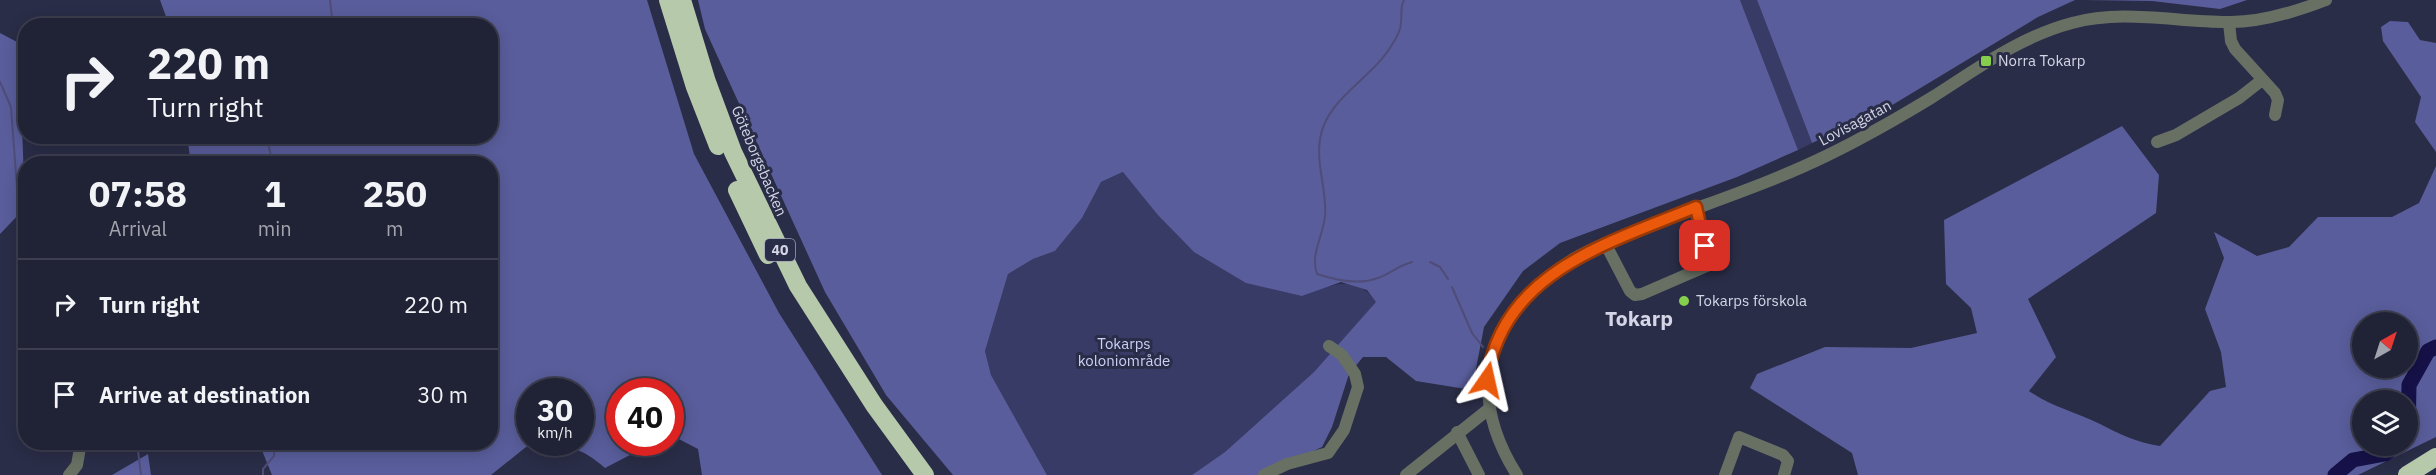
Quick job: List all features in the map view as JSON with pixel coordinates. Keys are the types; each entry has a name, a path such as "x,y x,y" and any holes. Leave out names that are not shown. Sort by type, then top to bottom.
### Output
{"highway":[{"name":"Göteborgsbacken","path":"668,0 699,97 722,157 753,226 788,292 825,354 879,434 911,475"},
{"name":"Göteborgsbacken","path":"682,0 708,82 734,152 789,267 868,396 925,475"},
{"path":"2409,475 2436,457"},
{"path":"2409,475 2436,462"}],"street":[{"name":"Lovisagatan","path":"1517,475 1496,434 1487,380 1489,361 1505,325 1526,299 1548,276 1576,257 1696,207 1779,177 1835,152 1880,128 1994,56 2038,33 2074,22 2118,16 2230,27 2293,12 2326,0"},
{"path":"2230,27 2231,41 2235,49 2275,93 2278,100 2275,116"},
{"path":"2157,142 2176,135 2239,98 2262,80"},
{"path":"1605,243 1630,291 1635,295 1642,294 1709,266 1696,207"},
{"path":"1264,475 1287,464 1328,453 1344,430 1358,387 1355,374 1342,355 1329,346"},
{"path":"1406,475 1457,432 1490,408"},
{"path":"1457,432 1479,475"},
{"path":"1725,475 1739,437 1783,455 1788,461 1784,475"},
{"path":"69,475 77,465 80,450"}],"green space":[{"path":"1740,0 1757,0 1812,143 1798,150"},
{"name":"Tokarps koloniområde","path":"1124,172 1157,214 1302,296 1332,286 1350,284 1368,293 1377,302 1314,372 1225,452 1192,475 1047,475 991,375 985,351 1008,274 1033,259 1055,251 1082,218 1101,182"}],"shaded area":[{"path":"160,0 647,0 694,154 779,313 882,475 702,475 698,449 684,442 684,378 606,378 606,456 628,456 605,468 589,456 594,456 594,378 516,378 516,455 491,475 272,475 262,450 498,450 498,156 190,156 188,144 498,144 498,18 166,18"},
{"path":"698,0 1740,0 1798,150 1737,177 1560,243 1523,271 1484,327 1472,390 1416,381 1386,357 1363,357 1349,374 1332,427 1322,447 1262,475 1192,475 1225,452 1314,372 1376,302 1367,290 1341,282 1302,296 1246,283 1194,252 1157,214 1123,172 1101,182 1082,218 1055,251 1033,259 1008,274 985,351 991,375 1047,475 953,475 886,395 825,292 705,29"},
{"path":"1757,0 2075,0 2038,17 1884,110 1812,143"},
{"path":"2083,0 2247,0 2220,9 2152,1"},
{"path":"2390,21 2408,22 2420,40 2436,43 2436,152 2415,122 2421,97 2383,41 2381,27"},
{"path":"0,33 18,42 18,144 23,144 23,156 18,156 18,215 0,234"},
{"path":"2122,126 2159,175 2156,213 2028,299 2056,357 2029,391 2054,405 2128,437 2160,446 2210,391 2226,387 2221,352 2205,309 2224,258 2214,232 2257,256 2289,247 2318,217 2392,217 2419,203 2436,166 2436,437 2418,446 2418,390 2352,390 2352,456 2397,456 2358,475 1858,475 1852,453 1750,388 1757,374 1825,347 1911,348 1977,333 1971,308 1946,284 1944,220"},
{"path":"148,454 151,475 112,475"}],"waterway":[{"path":"330,0 332,18"},
{"path":"1404,0 1400,27 1393,43 1374,67 1340,100 1324,125 1319,149 1325,216 1316,252 1315,267 1317,274 1339,280 1356,281 1378,278 1412,262"},
{"path":"0,82 11,107 18,201"},
{"path":"268,144 271,156"},
{"path":"1430,262 1440,267 1448,279"},
{"path":"1452,287 1472,333 1483,347"},
{"path":"2409,390 2409,385 2428,351 2436,347"},
{"path":"138,450 141,475"},
{"path":"263,475 263,469 274,456 274,450"},
{"path":"2335,475 2353,460 2374,456"}],"place":[{"name":"Norra Tokarp","path":"1986,61"},
{"name":"Tokarps förskola","path":"1684,301"}],"district":[{"name":"Tokarp","path":"1639,319"}],"route":[{"path":"1487,380 1489,361 1505,325 1548,276 1576,257 1696,207 1705,246"}]}
